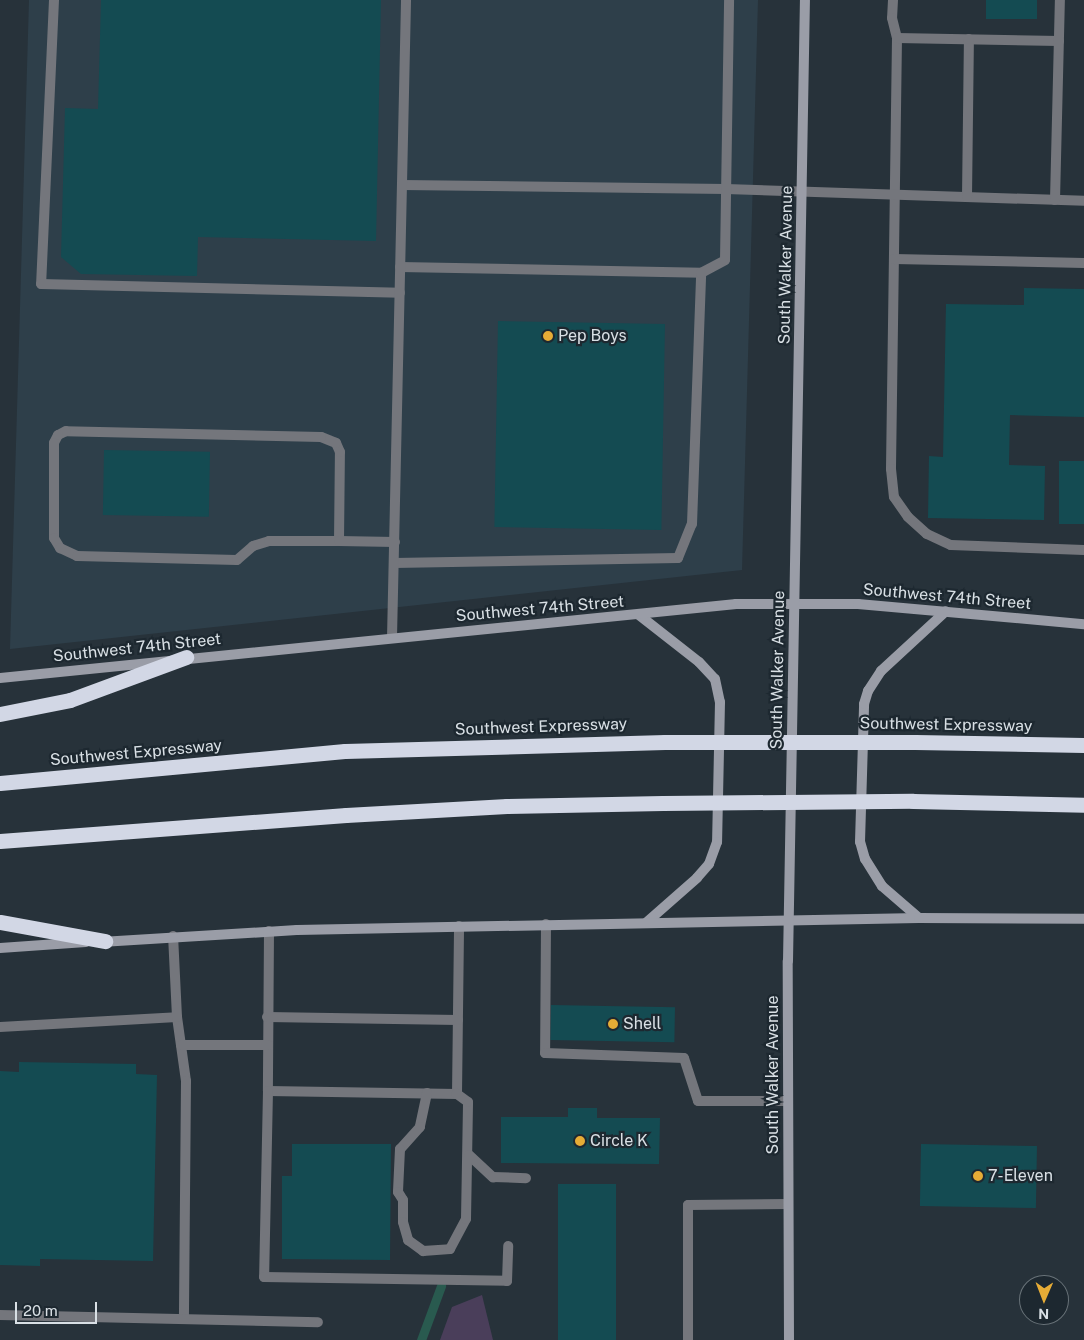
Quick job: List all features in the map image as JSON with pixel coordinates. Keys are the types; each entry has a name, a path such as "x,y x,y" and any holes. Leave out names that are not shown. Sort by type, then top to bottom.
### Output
{"highway":[{"path":"0,714 70,700 186,657"},
{"name":"Southwest Expressway","path":"0,783 345,751 665,742 915,742 1084,745"},
{"path":"0,841 365,814 507,806 913,801 1084,804"},
{"path":"0,922 105,941"}],"main road":[{"name":"South Walker Avenue","path":"789,1340 787,1101 789,920 793,602 805,0"},
{"name":"Southwest 74th Street","path":"0,678 186,657 793,602 946,611 1084,624"},
{"path":"919,918 882,886 866,859 860,842 864,704 868,691 881,671 946,611"},
{"path":"639,615 699,662 715,679 720,702 717,842 709,864 697,878 647,922"},
{"path":"0,948 269,931 647,922 919,918 1084,919"}],"lane":[{"path":"54,0 40,284 400,293"},
{"path":"392,638 406,0"},
{"path":"400,267 701,273 725,260 729,0"},
{"path":"894,0 892,18 897,38 891,470 894,497 908,517 927,534 951,545 1084,550"},
{"path":"1055,200 1060,0"},
{"path":"897,38 1059,40"},
{"path":"967,197 969,39"},
{"path":"402,186 726,189 1084,201"},
{"path":"894,259 1084,262"},
{"path":"394,563 678,558 692,524 701,273"},
{"path":"339,542 340,452 336,443 321,437 66,431 58,435 54,443 54,538 60,548 77,556 237,560 253,546 269,541 339,542 394,542"},
{"path":"546,924 545,1053 684,1058 698,1101 787,1101"},
{"path":"457,1094 459,926"},
{"path":"269,931 264,1277 507,1281 508,1246"},
{"path":"173,936 177,1016 186,1082 184,1320"},
{"path":"0,1027 177,1016"},
{"path":"267,1017 458,1020"},
{"path":"181,1045 268,1045"},
{"path":"268,1091 427,1093 457,1094 468,1102 469,1155 466,1219 450,1249 423,1251 408,1240 403,1222 403,1200 398,1192 400,1149 420,1127 427,1093"},
{"path":"469,1155 493,1177 526,1178"},
{"path":"688,1340 688,1205 788,1204"},
{"path":"0,1315 318,1322"}],"shaded area":[{"path":"29,0 758,0 742,570 10,649"},
{"path":"482,1295 493,1340 440,1340 452,1307"}],"building":[{"path":"101,0 381,0 376,241 198,237 197,276 81,274 61,257 65,108 98,109"},
{"path":"986,0 1037,0 1037,19 986,19"},
{"path":"1024,288 1084,289 1084,417 1010,415 1009,465 1045,466 1044,520 928,518 929,456 943,457 946,304 1024,305"},
{"path":"498,321 665,324 661,530 494,527"},
{"path":"104,450 210,452 209,517 103,515"},
{"path":"1059,461 1084,461 1084,524 1059,524"},
{"name":"Shell","path":"551,1005 675,1007 674,1042 550,1040"},
{"path":"19,1062 136,1064 136,1074 157,1075 153,1261 40,1259 40,1266 0,1265 0,1071 19,1072"},
{"name":"Circle K","path":"568,1108 597,1108 597,1118 660,1118 659,1164 501,1163 501,1117 568,1117"},
{"path":"292,1144 391,1144 390,1260 282,1259 282,1176 292,1176"},
{"name":"7-Eleven","path":"921,1144 1037,1146 1036,1208 920,1206"},
{"path":"558,1184 616,1184 616,1340 558,1340"}],"waterway":[{"path":"421,1340 441,1286"}],"place":[{"name":"Pep Boys","path":"548,336"},
{"name":"Shell","path":"613,1024"},
{"name":"Circle K","path":"580,1141"},
{"name":"7-Eleven","path":"978,1176"}]}
